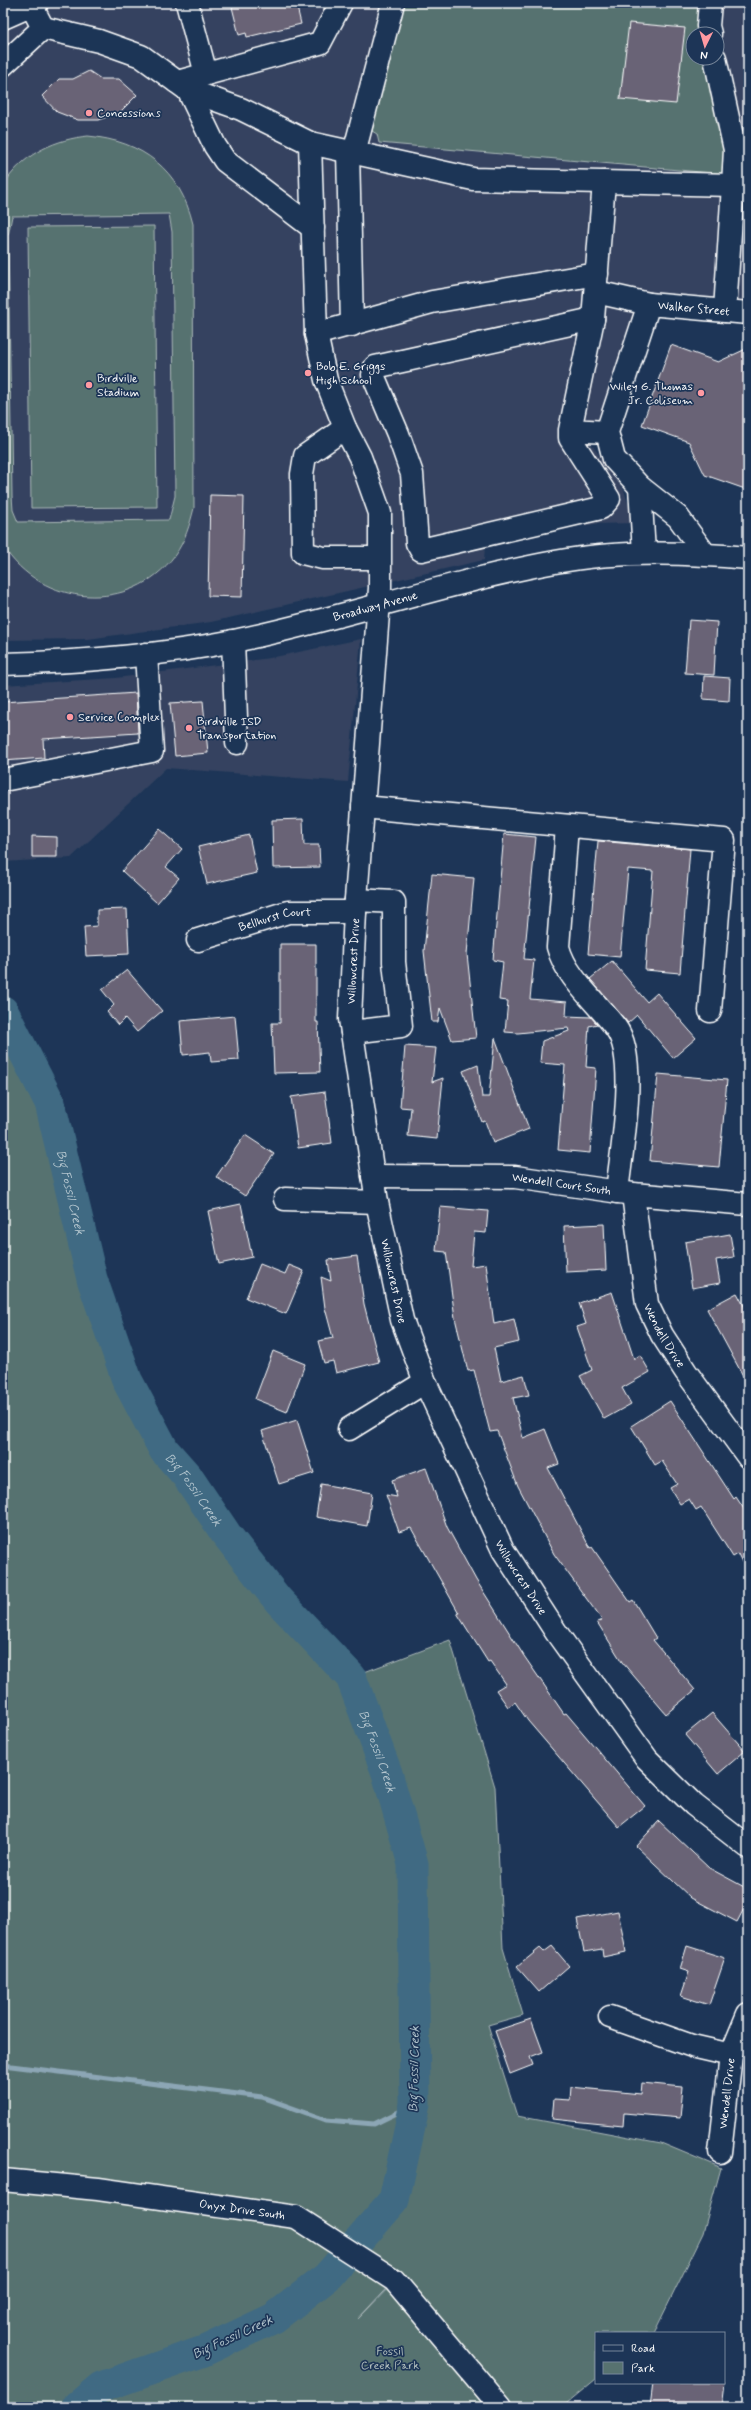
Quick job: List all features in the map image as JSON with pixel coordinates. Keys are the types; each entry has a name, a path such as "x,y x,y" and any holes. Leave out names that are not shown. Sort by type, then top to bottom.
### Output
{"street":[{"path":"187,3 206,74"},
{"path":"183,86 206,74 320,43 341,3"},
{"path":"352,325 351,152 393,3"},
{"path":"708,26 710,3"},
{"path":"3,18 33,4 43,28"},
{"path":"3,65 43,28"},
{"path":"43,28 99,40 141,56 183,86 241,109 310,143 472,179 733,184"},
{"path":"718,66 735,150 725,311"},
{"path":"183,86 215,146 225,161 313,228"},
{"name":"Willowcrest Drive","path":"310,143 316,334 326,380 345,428 360,457 380,513 379,606 356,906 350,1019 373,1176 402,1320 425,1382 503,1550 556,1632 647,1759 694,1805 748,1847"},
{"path":"593,319 375,367 373,375 398,434 412,474 417,543 421,550 601,508 609,499 570,438 570,430 593,319 604,182"},
{"path":"316,334 432,302 596,283 649,304"},
{"name":"Walker Street","path":"607,432 649,304 748,313"},
{"path":"345,428 305,456 302,474 303,553 323,558 379,558"},
{"path":"570,430 607,432 614,459 640,487 678,517 705,554"},
{"path":"640,487 644,553"},
{"name":"Broadway Avenue","path":"3,664 146,654 233,641 379,606 486,577 556,562 644,553 705,554 748,558"},
{"path":"233,641 237,743"},
{"path":"3,780 152,751 146,654"},
{"path":"363,807 724,840 710,1011"},
{"name":"Wendell Drive","path":"567,826 558,940 559,952 568,969 617,1029 625,1049 628,1082 625,1193 647,1304 662,1335 686,1372 748,1457"},
{"name":"Bellhurst Court","path":"198,940 288,912 394,902 394,962 401,1026 352,1032"},
{"name":"Wendell Court South","path":"373,1176 514,1177 625,1193 748,1204"},
{"path":"285,1199 378,1202"},
{"path":"349,1429 425,1382"},
{"name":"Wendell Drive","path":"720,2152 731,2055 748,2014"},
{"path":"610,2017 692,2046 731,2055"},
{"name":"Onyx Drive South","path":"3,2180 98,2189 296,2217 394,2280 501,2407"}],"shaded area":[{"name":"Bob E. Griggs High School","path":"3,3 748,3 748,305 641,295 590,442 624,490 634,523 595,524 552,529 485,546 484,560 211,622 88,639 3,640"},
{"path":"361,639 348,782 166,768 71,858 3,862 3,685 116,678 270,658"}],"green space":[{"path":"402,3 701,3 702,26 685,26 685,66 707,66 720,133 725,147 723,174 379,143 377,134 372,131"},
{"path":"88,136 126,144 142,152 156,162 169,174 179,188 187,205 193,224 194,508 191,520 179,550 157,574 135,587 111,595 87,596 63,591 40,582 19,566 3,546 3,168 7,168 7,180 14,170 32,155 53,144","holes":["169,214 172,232 175,496 169,520 18,522 13,510 12,496 8,236 12,216"]},
{"path":"154,226 157,507 31,508 28,227"},
{"name":"Fossil Creek Park","path":"3,1011 50,1103 92,1279 127,1380 164,1450 187,1476 226,1534 278,1600 351,1677 450,1640 495,1787 503,1948 523,2015 488,2025 517,2116 661,2143 721,2168 703,2233 654,2332 595,2332 595,2380 562,2407 508,2407 394,2280 358,2319 393,2283 499,2407 3,2407"}],"building":[{"path":"231,3 296,3 301,24 247,37 246,33 239,35"},
{"path":"629,23 685,28 676,104 620,99"},
{"path":"89,71 101,79 119,79 137,95 119,113 98,120 78,120 57,112 42,96 59,79 73,79"},
{"name":"Wiley G. Thomas Jr. Coliseum","path":"671,345 718,362 748,348 748,490 705,475 689,442 642,425"},
{"path":"210,495 244,496 242,597 208,596"},
{"path":"689,620 717,622 714,675 685,673"},
{"path":"704,676 730,678 729,701 703,699"},
{"name":"Service Complex","path":"136,693 138,733 43,739 44,758 3,761 3,702"},
{"name":"Birdville ISD Transportation","path":"203,701 208,753 175,756 170,703"},
{"path":"303,819 304,845 319,845 320,867 273,868 272,820"},
{"path":"159,829 182,849 166,867 179,878 157,903 122,871"},
{"path":"504,834 536,837 524,959 534,960 530,999 567,1002 566,1016 591,1017 597,1024 589,1026 586,1067 596,1068 590,1153 558,1150 565,1065 540,1063 542,1041 569,1031 568,1028 518,1033 505,1032 508,1001 499,1000 503,962 493,960"},
{"path":"249,835 257,873 207,884 198,847"},
{"path":"32,836 57,837 57,857 32,857"},
{"path":"598,841 690,849 680,973 645,970 653,871 628,869 620,957 588,954"},
{"path":"432,874 474,878 467,954 476,1038 452,1040 440,1008 438,1022 432,1022 424,951"},
{"path":"127,909 129,954 86,956 84,927 97,926 97,910"},
{"path":"280,944 316,944 316,1022 318,1022 320,1072 274,1073 272,1023 280,1023"},
{"path":"612,961 647,1002 657,993 696,1038 673,1058 637,1015 628,1023 590,979"},
{"path":"127,970 162,1011 137,1032 125,1018 118,1025 107,1012 114,1005 102,990"},
{"path":"235,1016 239,1060 211,1062 210,1052 183,1055 180,1021"},
{"path":"495,1038 529,1129 493,1143 485,1121 482,1122 463,1071 478,1065 482,1097 489,1097"},
{"path":"405,1046 436,1048 432,1082 443,1078 437,1139 408,1136 411,1108 400,1107"},
{"path":"658,1074 727,1080 719,1167 650,1161"},
{"path":"325,1092 332,1143 298,1148 291,1097"},
{"path":"245,1135 274,1154 245,1196 216,1177"},
{"path":"241,1204 252,1257 219,1264 208,1211"},
{"path":"440,1207 488,1211 486,1233 474,1232 471,1266 486,1264 494,1324 514,1319 519,1342 494,1348 501,1381 524,1375 529,1395 513,1398 523,1438 545,1429 559,1464 548,1468 590,1548 592,1547 630,1602 633,1600 656,1638 653,1640 695,1690 666,1714 622,1662 597,1622 602,1620 554,1554 518,1486 497,1431 490,1432 474,1370 468,1371 455,1318 446,1252 436,1251"},
{"path":"604,1224 606,1270 566,1272 564,1226"},
{"path":"730,1234 734,1257 716,1260 720,1283 692,1288 685,1242"},
{"path":"357,1256 364,1304 379,1362 336,1373 333,1361 324,1363 318,1341 333,1338 325,1308 321,1277 331,1281 328,1260"},
{"path":"260,1264 285,1274 289,1265 304,1271 286,1314 246,1298"},
{"path":"612,1292 634,1359 640,1355 650,1372 622,1388 631,1404 604,1419 580,1376 592,1370 577,1327 586,1324 579,1303"},
{"path":"737,1293 748,1313 748,1385 707,1309"},
{"path":"273,1351 305,1364 287,1412 255,1399"},
{"path":"670,1401 734,1499 736,1497 748,1515 748,1574 738,1554 733,1557 701,1507 696,1510 689,1499 680,1504 670,1488 677,1484 662,1461 655,1465 631,1426"},
{"path":"297,1420 314,1473 279,1484 262,1431"},
{"path":"426,1468 447,1527 476,1580 524,1656 564,1714 566,1713 645,1806 619,1827 528,1721 515,1702 508,1707 496,1690 506,1684 490,1661 488,1662 457,1613 459,1613 411,1528 399,1532 386,1495 397,1497 392,1480"},
{"path":"321,1484 372,1493 367,1526 316,1517"},
{"path":"712,1713 745,1751 718,1774 685,1735"},
{"path":"659,1821 709,1868 748,1889 748,1901 737,1922 691,1898 636,1846"},
{"path":"618,1911 626,1952 603,1957 602,1949 584,1952 577,1919"},
{"path":"552,1946 569,1966 539,1992 517,1967 540,1948 544,1952"},
{"path":"687,1946 725,1958 709,2005 681,1996 689,1972 680,1969"},
{"path":"531,2019 543,2052 530,2057 533,2065 510,2074 495,2031"},
{"path":"642,2083 683,2087 680,2118 624,2113 623,2126 552,2119 554,2099 570,2100 571,2087 641,2094"},
{"path":"653,2384 725,2384 722,2407 650,2407"}],"waterway":[{"name":"Big Fossil Creek","path":"3,1011 50,1103 92,1279 127,1380 164,1450 187,1476 226,1534 278,1600 351,1677 387,1773 413,1864 415,2104 394,2200 327,2277 274,2318 204,2351 101,2387 77,2407"},
{"path":"3,2065 262,2097 326,2120 374,2124 415,2104"}],"place":[{"name":"Concessions","path":"89,113"},
{"name":"Bob E. Griggs High School","path":"308,373"},
{"name":"Birdville Stadium","path":"89,385"},
{"name":"Wiley G. Thomas Jr. Coliseum","path":"701,393"},
{"name":"Service Complex","path":"70,717"},
{"name":"Birdville ISD Transportation","path":"189,728"}]}
